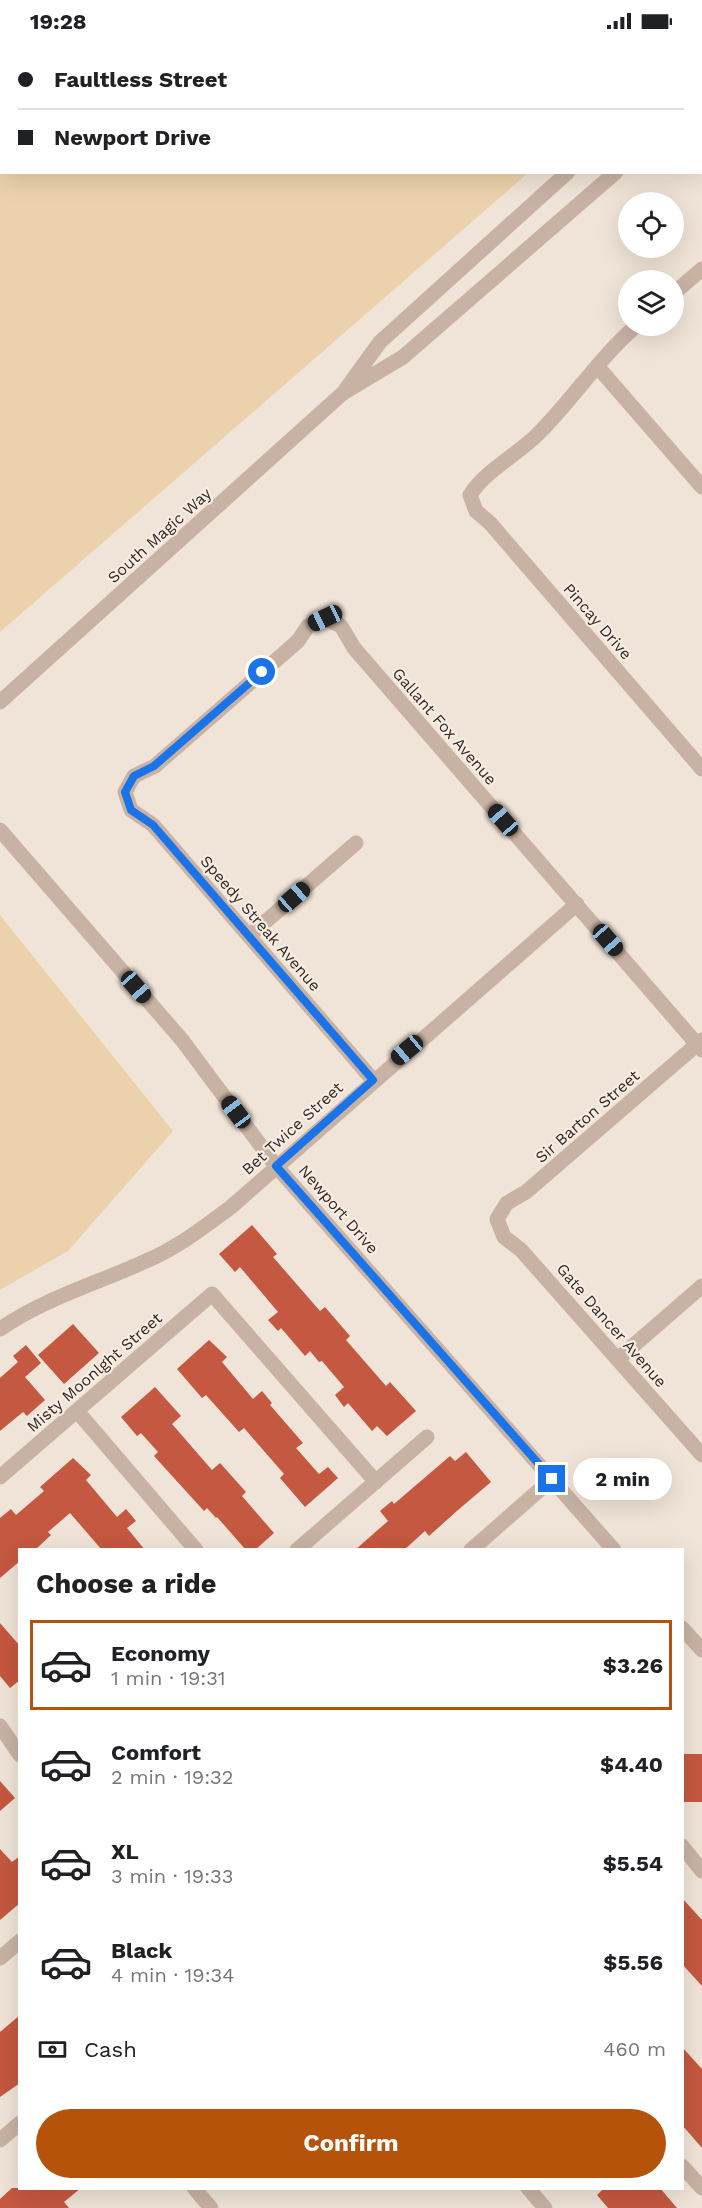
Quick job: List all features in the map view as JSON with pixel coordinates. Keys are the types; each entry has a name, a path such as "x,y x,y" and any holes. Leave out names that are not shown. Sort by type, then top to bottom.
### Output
{"street":[{"name":"South Magic Way","path":"343,393 380,342 566,174"},
{"name":"South Magic Way","path":"0,702 343,393 403,357 614,174"},
{"path":"684,284 702,268"},
{"path":"624,336 610,348 597,366 702,487"},
{"name":"Pincay Drive","path":"597,366 558,414 514,456 479,482 470,495 476,511 490,523 702,769"},
{"name":"Speedy Streak Avenue","path":"325,618 308,626 298,641 154,766 134,776 125,792 131,810 153,825 373,1080"},
{"name":"Gallant Fox Avenue","path":"325,618 341,626 354,648 700,1045"},
{"name":"Newport Drive","path":"0,830 182,1040 276,1166 612,1548"},
{"path":"249,936 356,843"},
{"name":"Bet Twice Street","path":"0,1329 59,1295 148,1260 174,1246 231,1207 373,1080 577,904"},
{"name":"Sir Barton Street","path":"497,1220 507,1203 526,1192 700,1045"},
{"name":"Gate Dancer Avenue","path":"497,1220 504,1237 521,1250 702,1455"},
{"path":"618,1359 702,1286"},
{"name":"Misty Moonlght Street","path":"0,1477 212,1294 376,1482"},
{"path":"77,1411 194,1548"},
{"path":"299,1548 427,1437"},
{"path":"473,1548 552,1479"},
{"path":"684,1630 702,1650"},
{"path":"0,1726 18,1752"},
{"path":"684,1848 702,1871"},
{"path":"0,1958 18,1943"},
{"path":"0,2140 18,2125"},
{"path":"684,2168 702,2188"},
{"path":"196,2190 211,2208"},
{"path":"530,2190 545,2208"}],"sand":[{"path":"0,174 527,174 0,632"},
{"path":"0,915 173,1131 68,1251 0,1290"}],"building":[{"path":"252,1225 277,1254 273,1257 320,1311 325,1307 350,1336 346,1340 386,1386 390,1382 416,1411 387,1436 377,1426 372,1431 348,1403 344,1407 335,1395 344,1387 322,1361 319,1362 310,1351 305,1356 281,1328 278,1331 268,1320 278,1312 240,1267 235,1272 219,1254"},
{"path":"73,1324 99,1353 64,1384 38,1355"},
{"path":"209,1340 227,1357 222,1362 253,1399 262,1391 272,1403 270,1405 303,1443 296,1448 319,1474 328,1467 338,1478 305,1507 280,1478 284,1474 244,1428 239,1432 206,1395 202,1398 177,1369"},
{"path":"26,1345 41,1363 25,1377 45,1400 27,1416 23,1412 0,1431 0,1378 18,1362 13,1356"},
{"path":"155,1387 181,1416 172,1424 212,1470 220,1463 246,1492 242,1496 274,1533 257,1548 244,1548 217,1517 207,1508 204,1511 154,1456 158,1452 141,1433 137,1436 121,1417"},
{"path":"466,1452 491,1482 429,1536 425,1531 406,1548 357,1548 388,1521 380,1511 392,1501 394,1504 450,1456 455,1461"},
{"path":"73,1458 91,1475 86,1480 117,1517 126,1509 136,1521 127,1528 143,1548 100,1548 70,1513 48,1532 51,1535 37,1548 18,1548 18,1563 0,1578 0,1518 11,1509 16,1515 44,1491 40,1487"},
{"path":"0,1623 18,1644 18,1682 10,1688 0,1676"},
{"path":"684,1754 702,1754 702,1802 684,1802"},
{"path":"0,1781 15,1798 0,1811"},
{"path":"0,1849 12,1862 18,1858 18,1905 0,1920"},
{"path":"684,1900 702,1920 702,1986 684,1966"},
{"path":"18,2017 18,2084 0,2097 0,2032"},
{"path":"684,2049 702,2069 702,2148 684,2127"},
{"path":"12,2188 18,2188 18,2190 79,2190 64,2202 69,2208 0,2208 0,2199"},
{"path":"602,2190 662,2190 677,2208 608,2208 597,2195"}],"route":[{"path":"262,672 154,766 134,776 125,792 131,810 153,825 373,1080 276,1166 552,1479"}]}
